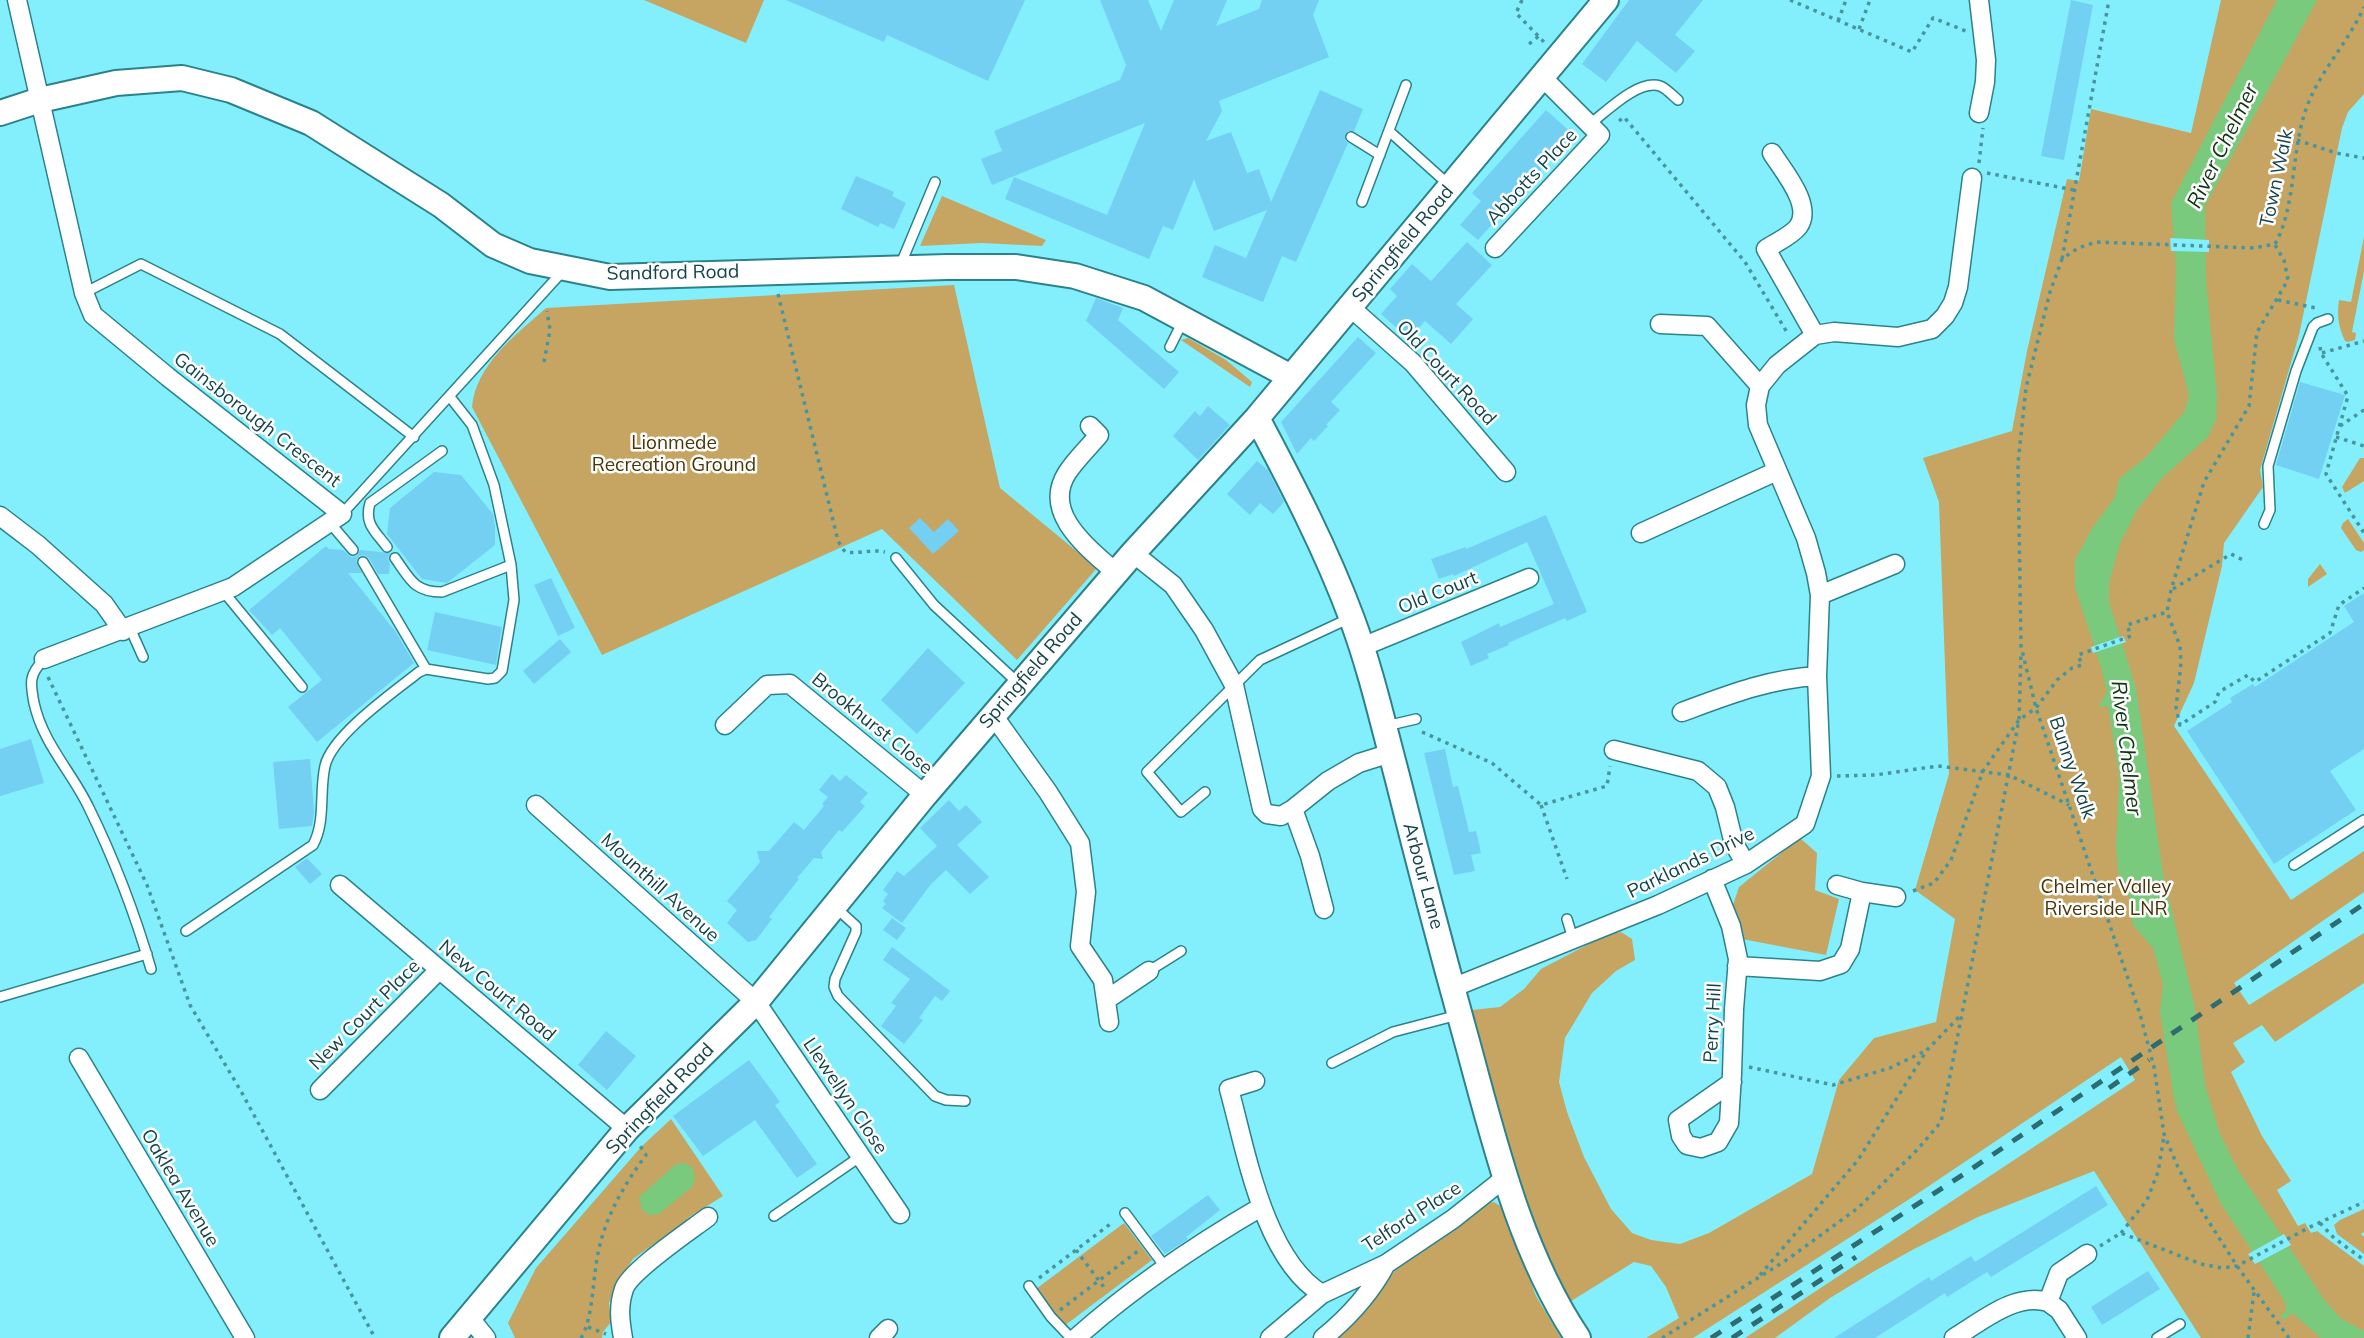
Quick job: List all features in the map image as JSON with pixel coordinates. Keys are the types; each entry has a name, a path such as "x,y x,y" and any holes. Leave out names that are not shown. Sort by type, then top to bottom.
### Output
{"street":[{"name":"Gainsborough Crescent","path":"17,0 84,293 93,314 336,519"},
{"name":"Springfield Road","path":"452,1338 627,1129 650,1097 756,1002 925,794 1133,553 1257,418 1606,0"},
{"path":"1979,0 1984,38 1985,82 1979,113"},
{"name":"Abbotts Place","path":"1494,248 1595,130 1541,76"},
{"name":"Sandford Road","path":"0,113 40,100 117,83 182,78 231,90 311,123 441,205 493,245 530,261 610,277 1016,267 1075,276 1144,298 1291,377"},
{"path":"1772,153 1800,198 1804,213 1798,228 1766,249 1815,335"},
{"path":"1660,324 1707,326 1760,386 1777,365 1815,335 1834,332 1898,337 1933,329 1953,303 1958,287 1972,178"},
{"name":"Old Court Road","path":"1350,307 1413,363 1506,472"},
{"name":"Parklands Drive","path":"1452,988 1658,905 1746,864 1805,824 1821,776 1817,676 1820,595 1806,538 1758,425 1756,405 1760,386"},
{"name":"Arbour Lane","path":"1257,418 1301,498 1352,617 1506,1178 1542,1276 1554,1301 1578,1338"},
{"path":"1090,426 1100,435 1066,475 1060,496 1062,515 1078,538 1116,573"},
{"path":"1641,533 1777,471"},
{"path":"0,516 38,545 104,604 127,629"},
{"path":"43,661 233,587 336,519"},
{"path":"1133,553 1173,584 1204,630 1234,685 1262,809 1267,814 1281,816 1338,775 1359,763 1391,753"},
{"path":"1820,595 1895,564"},
{"name":"Old Court","path":"1362,647 1529,578"},
{"path":"1682,712 1749,686 1793,677 1817,676"},
{"name":"Brookhurst Close","path":"725,725 767,685 790,684 925,794"},
{"path":"993,715 1048,792 1080,843 1086,892 1080,946 1103,980 1109,1022"},
{"path":"1614,750 1698,771 1717,787 1729,806 1734,844 1746,864"},
{"name":"Mounthill Avenue","path":"536,805 756,1002"},
{"path":"1293,809 1310,856 1324,909"},
{"name":"Perry Hill","path":"1712,879 1731,926 1738,959 1732,1073"},
{"name":"New Court Road","path":"340,885 627,1129"},
{"path":"1837,886 1896,897"},
{"name":"Perry Hill","path":"1737,966 1820,971 1841,964 1850,948 1862,892"},
{"name":"New Court Place","path":"320,1090 439,970"},
{"path":"1106,1000 1149,971"},
{"name":"Llewellyn Close","path":"756,1002 900,1214"},
{"name":"Oaklea Avenue","path":"79,1058 245,1338"},
{"path":"1255,1081 1229,1089 1261,1207 1282,1251 1312,1288 1322,1294"},
{"name":"Telford Place","path":"1270,1338 1322,1294 1386,1264 1453,1219 1506,1178"},
{"path":"1076,1338 1115,1303 1212,1236 1261,1207"},
{"path":"623,1338 619,1317 625,1286 649,1261 708,1217"},
{"path":"2048,1302 2059,1273 2087,1254"},
{"path":"1323,1338 1364,1298 1386,1264"},
{"path":"1954,1338 2012,1304 2038,1299 2059,1310 2077,1338"},
{"path":"469,1317 486,1338"}],"lane":[{"path":"1362,202 1406,85"},
{"path":"1595,130 1633,91 1647,86 1661,86 1678,100"},
{"path":"1389,131 1451,187"},
{"path":"1351,138 1380,155"},
{"path":"900,268 935,182"},
{"path":"84,293 141,264 279,334 414,437"},
{"path":"353,550 336,519 414,437 566,268"},
{"path":"1170,347 1184,318"},
{"path":"2264,524 2270,510 2268,466 2296,371 2310,332 2317,323 2328,319"},
{"path":"186,931 313,845 319,834 325,765 331,751 354,725 426,669 488,679 495,678 502,671 514,600 511,565 494,485 472,425 450,397"},
{"path":"387,547 368,522 370,503 442,451"},
{"path":"395,558 414,586 430,592 442,592 511,565"},
{"path":"896,558 934,605 1020,684"},
{"path":"363,562 426,669"},
{"path":"223,591 302,687"},
{"path":"1205,792 1181,812 1147,772 1260,660 1352,617"},
{"path":"127,629 143,657"},
{"path":"43,661 33,670 31,685 35,706 47,740 88,806 132,908 151,969"},
{"path":"1384,726 1416,719"},
{"path":"2294,865 2364,820"},
{"path":"834,906 856,926 856,932 835,979 834,987 838,996 935,1096 946,1100 965,1101"},
{"path":"1567,919 1573,939"},
{"path":"1149,971 1181,951"},
{"path":"0,997 147,954"},
{"path":"1332,1063 1393,1032 1459,1014"},
{"path":"774,1216 861,1156"},
{"path":"1125,1213 1166,1268"},
{"path":"1029,1286 1070,1338"},
{"path":"2157,1338 2180,1324"}],"path":[{"path":"1522,0 1516,13 1557,56"},
{"path":"1790,0 1912,52 1933,18 1984,38"},
{"path":"1838,21 1846,0"},
{"path":"1859,29 1870,0"},
{"name":"Bunny Walk","path":"2109,0 2062,259 2050,292 2026,388 2018,463 2021,646 2036,708 2140,1014 2154,1067 2164,1134 2176,1165 2195,1200 2254,1290 2290,1338"},
{"name":"Town Walk","path":"2062,259 2078,248 2096,242 2230,248 2254,248 2275,244 2283,230 2297,140 2306,108 2327,66 2362,16 2364,7"},
{"path":"1530,44 1539,36"},
{"path":"1979,113 1983,128 1978,171 2074,190"},
{"path":"1595,130 1624,117 1745,262 1796,348"},
{"path":"2297,140 2364,158"},
{"path":"2275,244 2284,260 2288,280 2257,332 2249,406 2204,482 2166,612 2180,646 2176,708 2180,725 2215,702 2219,692 2248,674 2255,682 2330,633 2339,605 2364,588"},
{"path":"774,272 838,541 845,552 861,554 874,549 896,558"},
{"path":"541,296 550,330 544,362"},
{"path":"2278,300 2316,307 2321,353 2348,396 2326,474 2364,533"},
{"path":"2321,353 2364,341"},
{"path":"2340,426 2364,411"},
{"path":"2336,438 2364,446"},
{"path":"2171,590 2231,554 2243,560"},
{"path":"1896,897 1934,883 1951,860 1983,771 2019,720 2036,708 2052,685 2072,668 2082,665 2078,655 2131,636 2127,625 2166,612"},
{"path":"1662,1338 1788,1259 1858,1208 1917,1150 1941,1122 2019,720 2021,646"},
{"path":"43,661 147,885 190,1005 242,1093 375,1338"},
{"path":"1416,719 1422,732 1492,763 1541,805 1567,880"},
{"path":"1541,805 1606,786 1614,750"},
{"path":"1821,776 1875,775 1938,766 1983,771 2009,775 2070,806"},
{"path":"1756,1279 1858,1160 1927,1050 1961,1014"},
{"path":"1732,1073 1833,1085 1890,1068 1927,1050"},
{"path":"581,1338 588,1327 598,1251 610,1213 625,1184 646,1155 627,1129"},
{"path":"2087,1254 2121,1233 2147,1200 2158,1171 2164,1134"},
{"path":"2121,1233 2201,1264 2222,1268 2239,1265 2364,1202"},
{"path":"1029,1286 1125,1213"},
{"path":"2320,1223 2334,1238 2364,1260"},
{"path":"1051,1317 1148,1244"},
{"path":"1076,1250 1115,1303"},
{"path":"2248,1338 2254,1290"}],"green space":[{"path":"644,0 764,0 746,43"},
{"name":"Chelmer Valley Riverside LNR","path":"2221,0 2364,0 2364,94 2348,112 2342,128 2299,335 2260,470 2263,487 2224,543 2222,566 2194,683 2174,726 2291,900 2364,851 2364,892 2234,983 2249,1005 2364,933 2364,983 2275,1042 2262,1025 2233,1043 2245,1062 2231,1072 2262,1136 2291,1181 2277,1190 2298,1226 2305,1223 2311,1233 2317,1231 2364,1266 2364,1338 2201,1338 2094,1171 1978,1217 1914,1249 1830,1298 1775,1338 1745,1338 2135,1080 2121,1057 1911,1198 1693,1338 1646,1338 1679,1318 1666,1287 1651,1266 1634,1262 1568,1303 1560,1291 1518,1178 1490,1085 1472,1010 1500,1007 1524,989 1541,969 1604,936 1621,932 1632,939 1635,960 1616,971 1592,993 1565,1038 1559,1082 1584,1157 1611,1209 1632,1233 1651,1240 1680,1244 1709,1233 1812,1174 1839,1080 1874,1038 1936,1022 1955,919 1915,890 1949,774 1939,502 1923,458 2012,431 2027,351 2067,179 2079,181 2091,109 2191,133"},
{"path":"942,196 1046,240 1042,246 982,243 920,246"},
{"path":"2364,237 2364,271 2352,332 2356,333 2355,340 2348,342 2345,341 2339,325 2339,300 2351,302"},
{"name":"Lionmede Recreation Ground","path":"954,285 1000,488 1097,568 1017,660 882,529 602,655 472,407 481,377 499,351 546,308"},
{"path":"1188,338 1226,360 1252,382 1250,387 1181,340"},
{"path":"2360,458 2364,458 2364,481 2345,493 2342,487"},
{"path":"2348,519 2364,543 2364,550 2361,552 2356,550 2341,528"},
{"path":"2320,564 2327,574 2308,587 2308,579"},
{"path":"1800,838 1817,853 1815,890 1839,899 1826,955 1742,939 1733,905 1739,887"},
{"path":"671,1119 723,1196 688,1218 670,1239 658,1241 633,1259 609,1303 611,1322 602,1338 515,1338 508,1323 536,1268 641,1147"},
{"path":"1494,1202 1505,1215 1536,1296 1561,1338 1338,1338 1336,1335 1370,1305 1399,1265 1488,1203"},
{"path":"2364,1209 2364,1232 2361,1234 2364,1237 2364,1254 2337,1234 2334,1225"},
{"path":"1124,1223 1152,1260 1064,1326 1036,1289"}],"water":[{"name":"River Chelmer","path":"2277,0 2317,0 2205,206 2206,281 2217,394 2216,420 2207,438 2162,478 2137,510 2120,543 2109,583 2109,602 2136,688 2163,874 2195,1008 2205,1085 2220,1134 2238,1170 2323,1298 2340,1318 2364,1331 2364,1338 2321,1338 2292,1313 2284,1320 2280,1316 2286,1311 2285,1302 2220,1202 2178,1113 2160,1012 2163,984 2153,948 2133,925 2128,890 2118,872 2116,847 2119,776 2108,706 2098,707 2107,692 2075,587 2075,560 2091,530 2115,497 2119,479 2146,457 2185,411 2189,395 2174,339 2176,268 2171,203"},
{"path":"684,1163 692,1167 695,1178 692,1187 659,1214 650,1215 642,1210 639,1197 676,1164"}],"pier":[{"path":"2170,238 2209,240 2209,252 2171,251"},
{"path":"2123,636 2126,642 2093,653 2091,647"},
{"path":"2284,1234 2291,1245 2255,1264 2248,1254"}],"building":[{"path":"786,0 1025,0 988,81 887,35 884,42"},
{"path":"1100,0 1148,0 1161,31 1174,0 1227,0 1216,26 1259,9 1262,0 1319,0 1313,15 1329,57 1219,101 1222,111 1206,141 1231,132 1247,173 1259,169 1271,202 1320,90 1363,109 1354,131 1345,134 1348,143 1296,262 1282,256 1263,302 1202,277 1215,245 1246,258 1267,210 1214,231 1194,179 1173,230 1163,226 1149,259 1005,199 1014,177 1107,215 1145,123 992,185 981,159 1002,151 994,131 1120,80 1126,65"},
{"path":"1629,0 1703,0 1675,35 1695,51 1676,73 1637,41 1606,82 1582,64"},
{"path":"2071,0 2093,5 2064,160 2041,156"},
{"path":"1546,110 1573,134 1478,240 1460,225 1481,201 1472,193"},
{"path":"856,176 894,192 892,196 906,203 894,229 880,223 878,227 841,209"},
{"path":"1467,242 1492,265 1456,304 1473,319 1451,344 1425,321 1409,339 1381,314 1397,296 1390,289 1412,264 1431,281"},
{"path":"1096,298 1123,308 1118,320 1179,372 1164,389 1086,321"},
{"path":"1358,337 1376,353 1331,402 1340,410 1326,425 1328,426 1314,441 1311,438 1297,454 1281,422"},
{"path":"2300,382 2345,395 2319,479 2276,465"},
{"path":"1208,406 1230,425 1198,460 1173,436 1195,411 1200,416"},
{"path":"1257,461 1268,470 1284,502 1273,514 1260,503 1250,515 1227,494"},
{"path":"434,472 461,475 493,514 495,526 495,545 447,583 422,579 387,534 390,508"},
{"path":"1546,515 1587,612 1567,621 1565,618 1508,643 1509,645 1487,654 1489,658 1471,666 1461,642 1499,623 1500,627 1554,604 1527,542 1454,576 1453,574 1439,579 1431,559 1466,549"},
{"path":"920,518 934,532 948,519 959,531 933,554 909,528"},
{"path":"326,546 329,549 343,550 351,557 357,556 360,550 390,553 389,574 378,574 369,558 364,555 359,556 356,561 362,573 348,573 396,632 414,663 317,742 288,707 322,680 280,628 272,635 249,610"},
{"path":"551,578 575,628 558,636 534,585"},
{"path":"2364,593 2364,749 2330,771 2356,810 2274,864 2187,731 2232,702 2230,698 2253,684 2255,687 2354,622 2344,606"},
{"path":"435,612 502,627 496,665 427,650"},
{"path":"560,639 571,652 534,684 523,671"},
{"path":"928,648 965,683 917,734 881,700"},
{"path":"31,739 44,783 0,796 0,749"},
{"path":"1445,749 1453,787 1458,786 1469,832 1476,831 1481,853 1471,855 1475,871 1454,875 1424,753"},
{"path":"310,759 314,812 312,826 279,829 273,762"},
{"path":"832,774 840,781 846,775 868,793 860,802 865,806 842,832 839,830 821,852 823,859 814,858 797,878 799,879 769,917 772,919 756,940 748,942 727,923 737,910 727,901 760,862 757,851 769,851 794,822 804,830 824,806 822,804 828,797 819,790"},
{"path":"949,800 959,811 966,805 982,822 957,845 989,877 970,894 946,870 931,884 902,923 882,908 886,904 883,901 888,894 883,890 897,871 904,876 937,846 920,828"},
{"path":"307,858 322,874 310,884 295,867"},
{"path":"892,918 906,928 897,940 883,930"},
{"path":"892,947 950,991 942,1001 935,996 919,1018 923,1020 904,1044 881,1026 896,1006 891,1003 910,979 883,960"},
{"path":"606,1031 636,1056 607,1090 578,1065"},
{"path":"749,1060 780,1102 775,1105 817,1164 797,1178 755,1120 703,1156 673,1116"},
{"path":"2096,1186 2108,1205 1991,1277 1987,1272 1947,1297 1945,1293 1875,1338 1834,1338 1929,1277 1931,1281 1971,1256 1975,1262"},
{"path":"1208,1195 1220,1210 1186,1237 1188,1239 1165,1254 1151,1236"},
{"path":"2148,1271 2160,1289 2102,1325 2091,1307"}],"railway":[{"path":"1711,1338 1964,1174 2364,904"},
{"path":"2109,1088 2149,1060"},
{"path":"1732,1338 1856,1257"}]}
